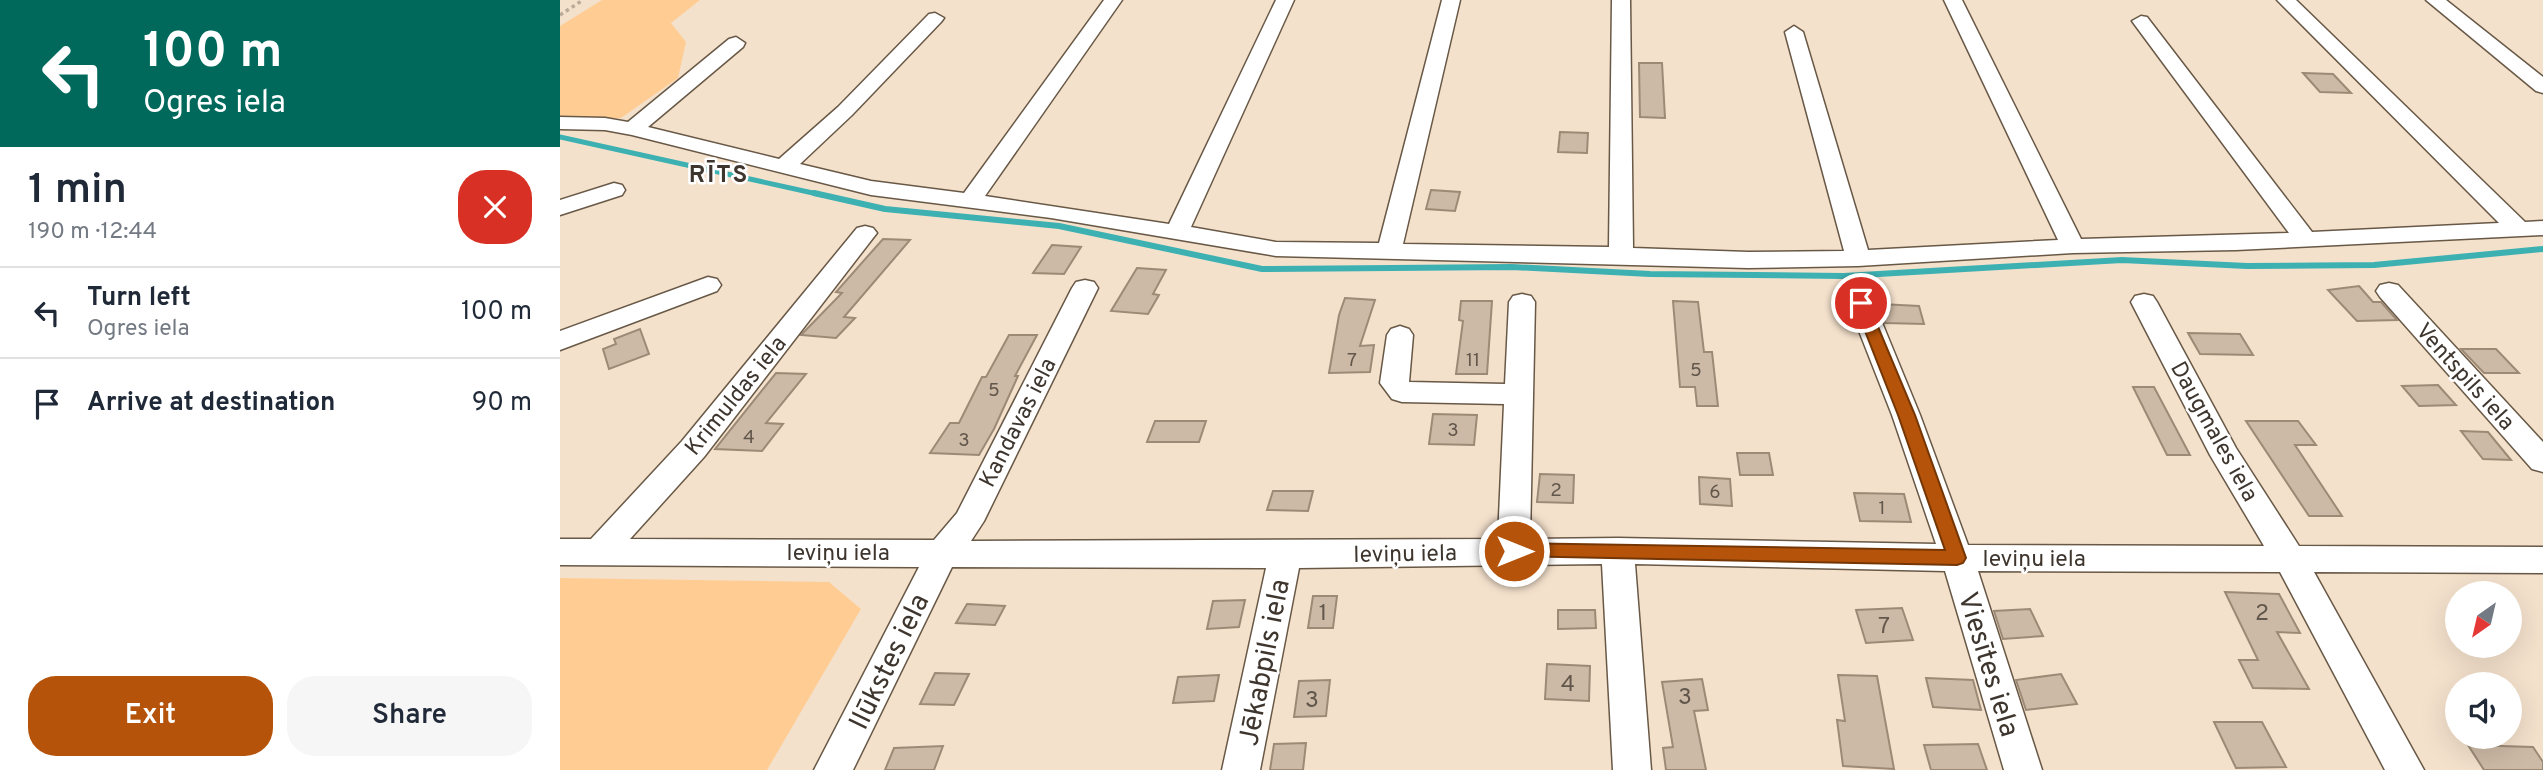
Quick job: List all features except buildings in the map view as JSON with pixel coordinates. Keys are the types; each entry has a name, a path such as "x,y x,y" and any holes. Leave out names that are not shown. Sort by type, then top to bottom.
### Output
{"street":[{"path":"969,202 1113,0"},
{"path":"1177,232 1285,0"},
{"path":"1389,250 1451,0"},
{"path":"1621,0 1621,255"},
{"path":"1954,0 2073,246"},
{"path":"2286,0 2518,229"},
{"path":"2435,0 2543,87"},
{"path":"783,167 845,111 935,18"},
{"path":"2141,21 2306,240"},
{"path":"1794,32 1858,258"},
{"path":"632,130 736,43"},
{"path":"560,123 605,124 871,188 1063,213 1276,249 1748,260 1858,258 2073,246 2306,240 2543,228"},
{"path":"560,208 614,190"},
{"name":"Krimuldas iela","path":"600,551 693,449 865,233"},
{"path":"560,341 708,285"},
{"name":"Kandavas iela","path":"944,552 968,521 1085,288"},
{"name":"Ventspils iela","path":"2389,290 2543,461"},
{"path":"1514,551 1522,302"},
{"name":"Daugmales iela","path":"2144,302 2225,455 2289,558 2405,770"},
{"name":"Viesītes iela","path":"1861,303 1906,415 1957,558 2023,770"},
{"path":"1400,335 1394,383 1402,392 1517,394"},
{"path":"1618,551 1632,770"},
{"name":"Ieviņu iela","path":"560,552 1284,555 1618,551 1957,558 2543,560"},
{"name":"Ilūkstes iela","path":"833,770 944,552"},
{"name":"Jēkabpils iela","path":"1241,770 1284,555"}],"path":[{"path":"560,15 583,0"}],"shaded area":[{"path":"602,0 700,0 671,23 686,42 678,78 621,118 560,120 560,26"},
{"path":"560,578 829,582 861,609 767,770 560,770"}],"waterway":[{"path":"560,137 822,195"},
{"path":"814,193 885,209 1059,226 1262,269 1512,267 1650,274 1844,276 2122,260 2247,266 2374,265 2543,249"}],"district":[{"name":"RĪTS","path":"719,174"}],"route":[{"path":"1514,551 1957,558 1906,415 1861,303"}]}
